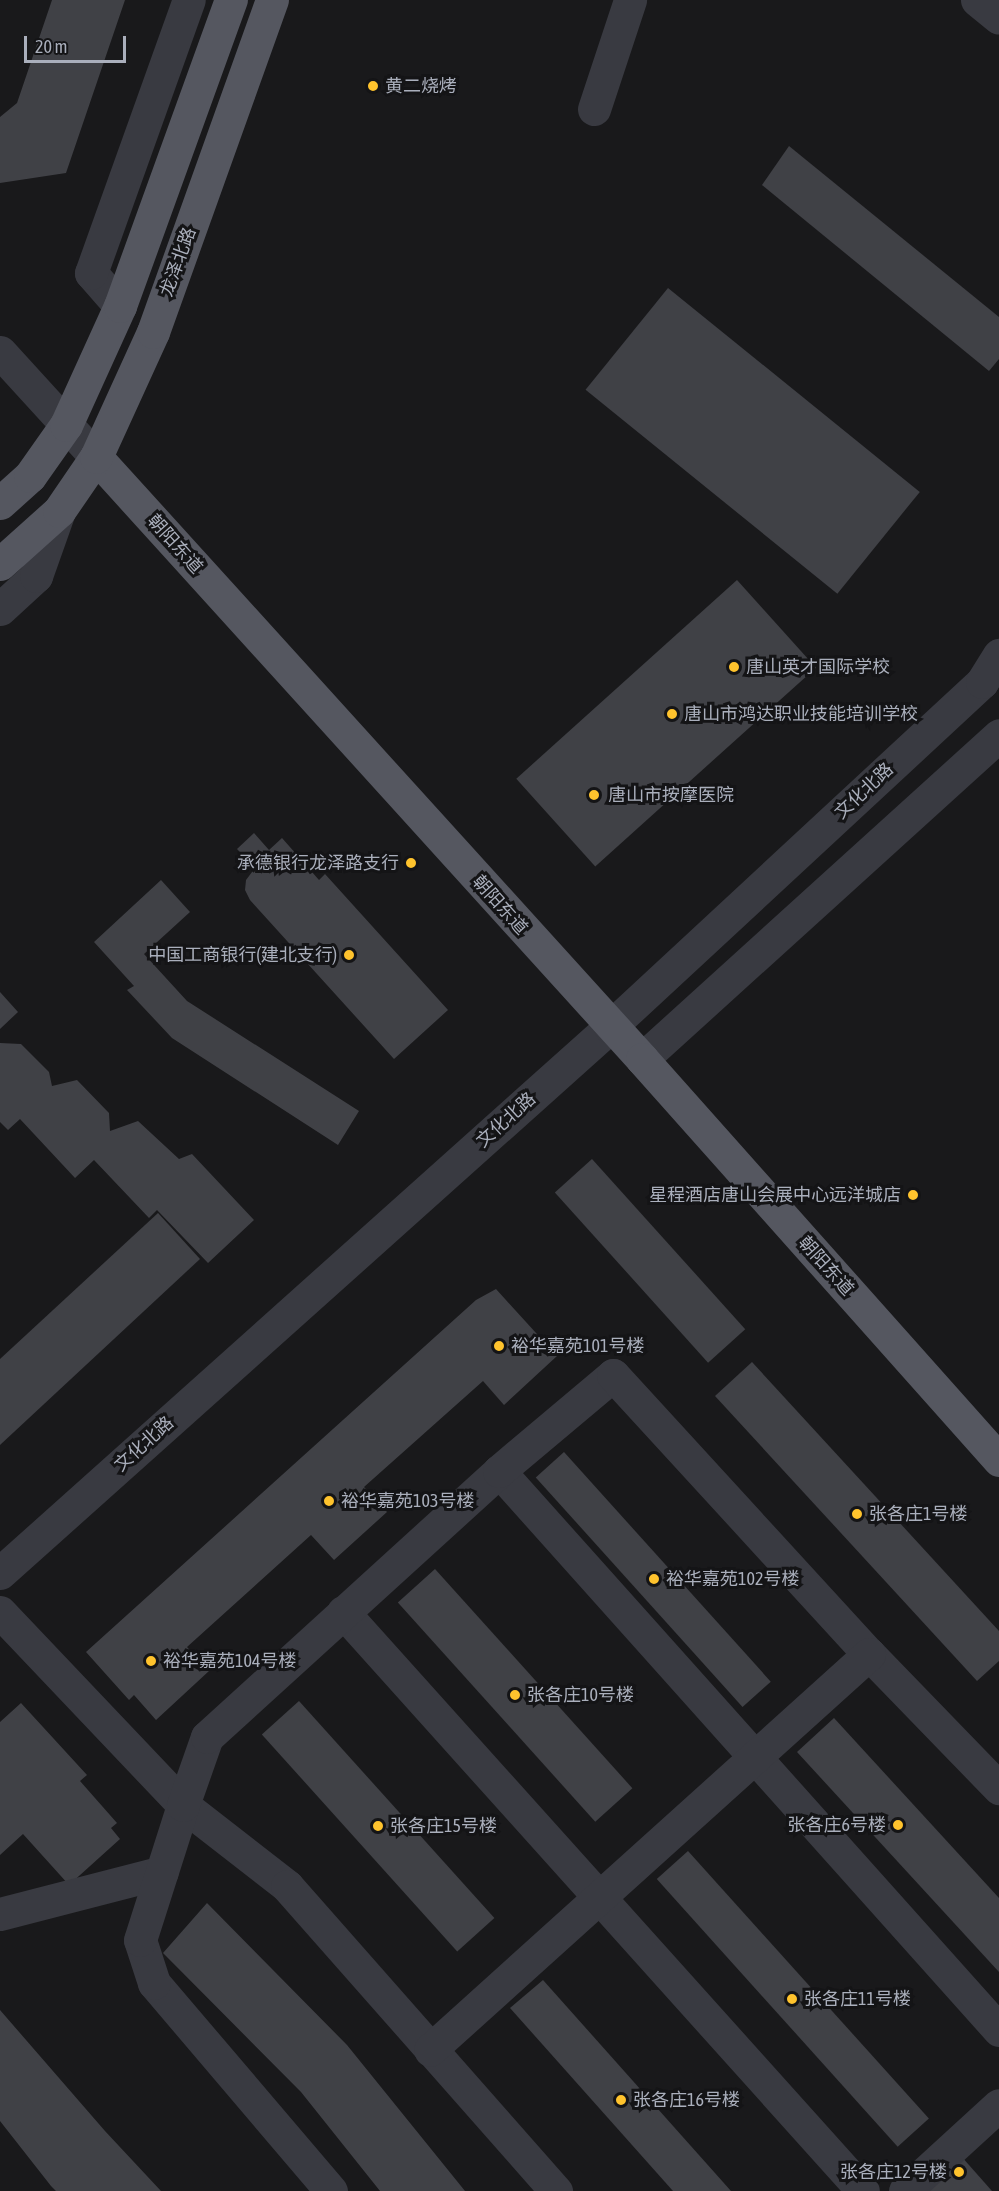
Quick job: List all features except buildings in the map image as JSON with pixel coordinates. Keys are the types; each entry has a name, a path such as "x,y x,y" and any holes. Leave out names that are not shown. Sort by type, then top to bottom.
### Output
{"main road":[{"path":"0,503 15,479 66,425 120,306 231,0"},
{"name":"龙泽北路","path":"0,564 59,511 96,457 153,332 272,0"},
{"name":"朝阳东道","path":"96,457 610,1027 642,1059 999,1460"}],"street":[{"path":"120,306 91,273 189,0"},
{"path":"594,109 630,0"},
{"path":"977,0 999,18"},
{"name":"朝阳东道","path":"0,352 96,457"},
{"name":"龙泽北路","path":"0,609 36,576 59,511"},
{"name":"文化北路","path":"0,1573 610,1027 982,682 999,655"},
{"path":"642,1059 999,735"},
{"path":"331,2191 154,1983 140,1940 183,1804 207,1737 499,1470 613,1375 869,1654 999,1788"},
{"path":"499,1470 999,2030"},
{"path":"0,1612 183,1804 287,1886 549,2189"},
{"path":"343,1612 863,2191"},
{"path":"430,2050 869,1654"},
{"path":"0,1914 162,1872"},
{"path":"905,2191 999,2105"}],"place":[{"name":"黄二烧烤","path":"373,86"},
{"name":"唐山英才国际学校","path":"734,667"},
{"name":"唐山市鸿达职业技能培训学校","path":"672,714"},
{"name":"唐山市按摩医院","path":"594,795"},
{"name":"承德银行龙泽路支行","path":"411,863"},
{"name":"中国工商银行(建北支行)","path":"349,955"},
{"name":"星程酒店唐山会展中心远洋城店","path":"913,1195"},
{"name":"裕华嘉苑101号楼","path":"499,1346"},
{"name":"裕华嘉苑103号楼","path":"329,1501"},
{"name":"张各庄1号楼","path":"857,1514"},
{"name":"裕华嘉苑102号楼","path":"654,1579"},
{"name":"裕华嘉苑104号楼","path":"151,1661"},
{"name":"张各庄10号楼","path":"515,1695"},
{"name":"张各庄6号楼","path":"898,1825"},
{"name":"张各庄15号楼","path":"378,1826"},
{"name":"张各庄11号楼","path":"792,1999"},
{"name":"张各庄16号楼","path":"621,2100"},
{"name":"张各庄12号楼","path":"959,2172"}]}
